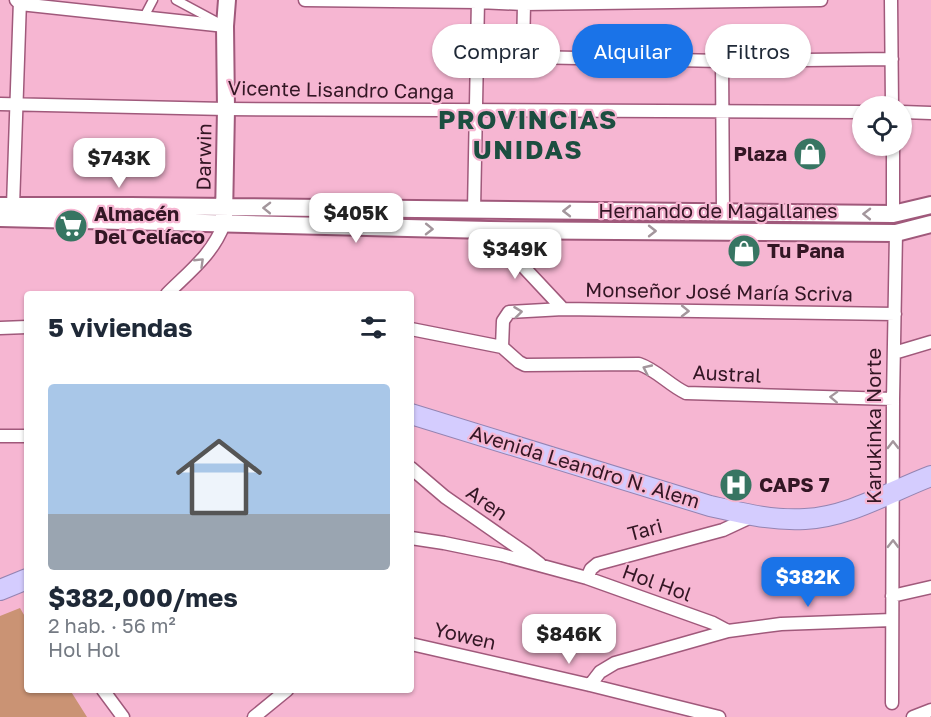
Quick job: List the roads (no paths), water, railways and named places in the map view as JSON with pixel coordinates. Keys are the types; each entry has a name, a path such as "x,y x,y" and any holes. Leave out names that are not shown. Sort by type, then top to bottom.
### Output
{"highway":[{"name":"Avenida Leandro N. Alem","path":"414,415 710,506 753,516 779,519 825,517 870,502 931,476"},
{"path":"0,590 24,580"}],"main road":[{"name":"Darwin","path":"224,216 227,0"},
{"name":"Hernando de Magallanes","path":"0,218 474,210 893,214 931,205"},
{"name":"Hernando de Magallanes","path":"7,206 489,230 896,233 931,224"}],"street":[{"path":"144,17 153,0"},
{"path":"176,0 225,26"},
{"path":"305,0 478,1 524,4 821,0"},
{"path":"891,0 892,96"},
{"path":"7,206 17,105 18,1 62,4 144,17 225,26"},
{"path":"474,210 478,1"},
{"path":"524,4 524,52 529,57 705,61"},
{"path":"811,60 892,59"},
{"path":"722,78 723,212"},
{"name":"Vicente Lisandro Canga","path":"0,104 226,109 852,112"},
{"path":"912,112 931,112"},
{"path":"893,156 893,214"},
{"name":"Darwin","path":"170,291 207,254 218,239 224,216"},
{"path":"489,230 563,309"},
{"name":"Karukinka Norte","path":"892,703 896,233"},
{"name":"Monseñor José María Scriva","path":"501,347 503,321 509,312 563,309 895,314"},
{"path":"0,328 24,327"},
{"path":"414,330 501,347"},
{"path":"894,352 931,342"},
{"name":"Austral","path":"501,347 525,365 639,364 650,368 675,388 686,393 893,399"},
{"path":"0,436 24,436"},
{"name":"Aren","path":"414,471 445,497 544,567"},
{"name":"Tari","path":"587,578 591,569 597,564 723,530 753,516"},
{"name":"Hol Hol","path":"414,538 502,555 587,578 713,623 728,631"},
{"path":"892,596 931,587"},
{"path":"590,685 600,672 615,663 728,631 781,624 892,620"},
{"name":"Yowen","path":"414,645 719,717"},
{"path":"105,693 123,717"},
{"path":"254,717 283,693"},
{"path":"913,717 931,710"}],"place":[{"name":"Plaza","path":"810,154"},
{"name":"Almacén Del Celíaco","path":"71,226"},
{"name":"Tu Pana","path":"744,251"},
{"name":"CAPS 7","path":"736,485"}],"district":[{"name":"PROVINCIAS UNIDAS","path":"528,135"}]}
